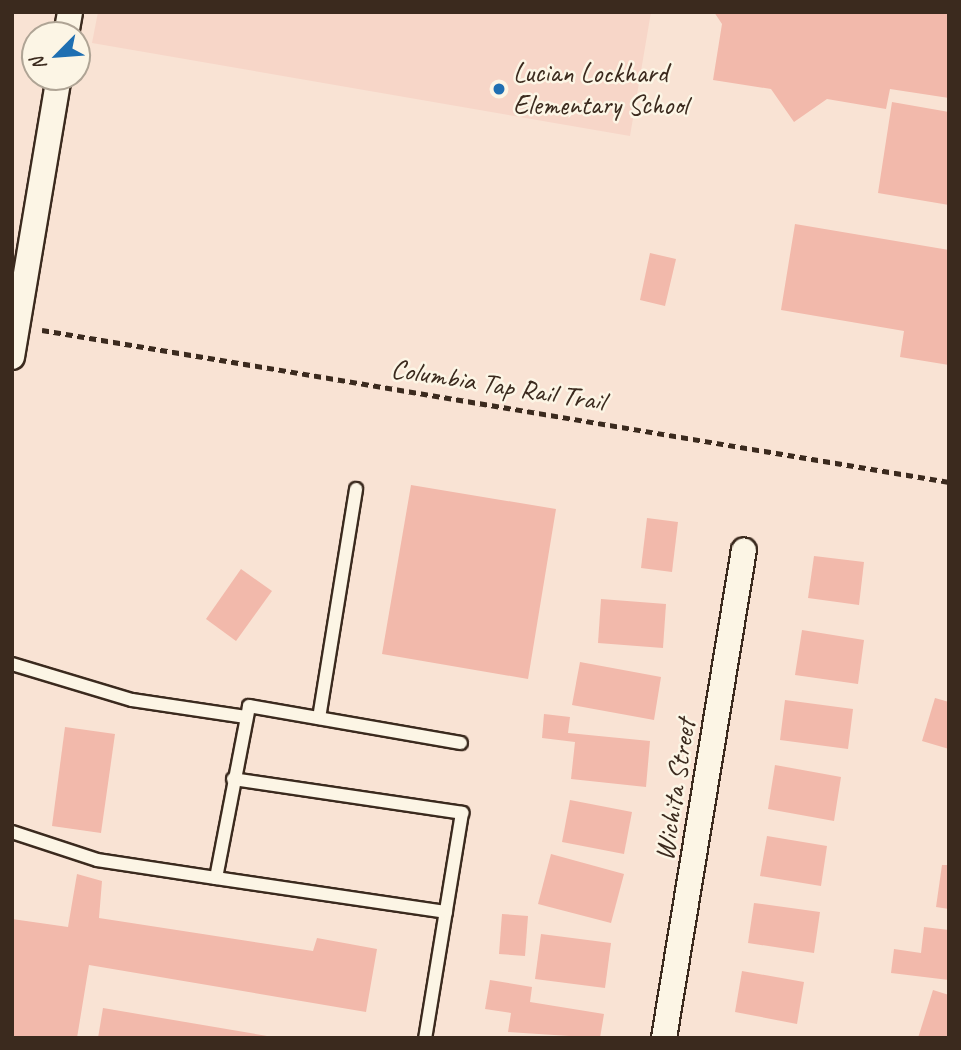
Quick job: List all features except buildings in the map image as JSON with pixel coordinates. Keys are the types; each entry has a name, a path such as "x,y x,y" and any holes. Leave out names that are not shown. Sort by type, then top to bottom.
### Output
{"street":[{"path":"12,356 57,91"},
{"name":"Wichita Street","path":"664,1038 744,551"}],"lane":[{"path":"319,718 356,489"},
{"path":"12,664 132,701 246,717"},
{"path":"216,878 249,706 461,743"},
{"path":"233,779 463,813 425,1038"},
{"path":"12,832 97,860 446,912"}],"path":[{"name":"Columbia Tap Rail Trail","path":"40,330 949,482"}],"shaded area":[{"name":"Lucian Lockhard Elementary School","path":"98,12 651,12 630,136 92,43"}],"place":[{"name":"Lucian Lockhard Elementary School","path":"499,89"}]}
